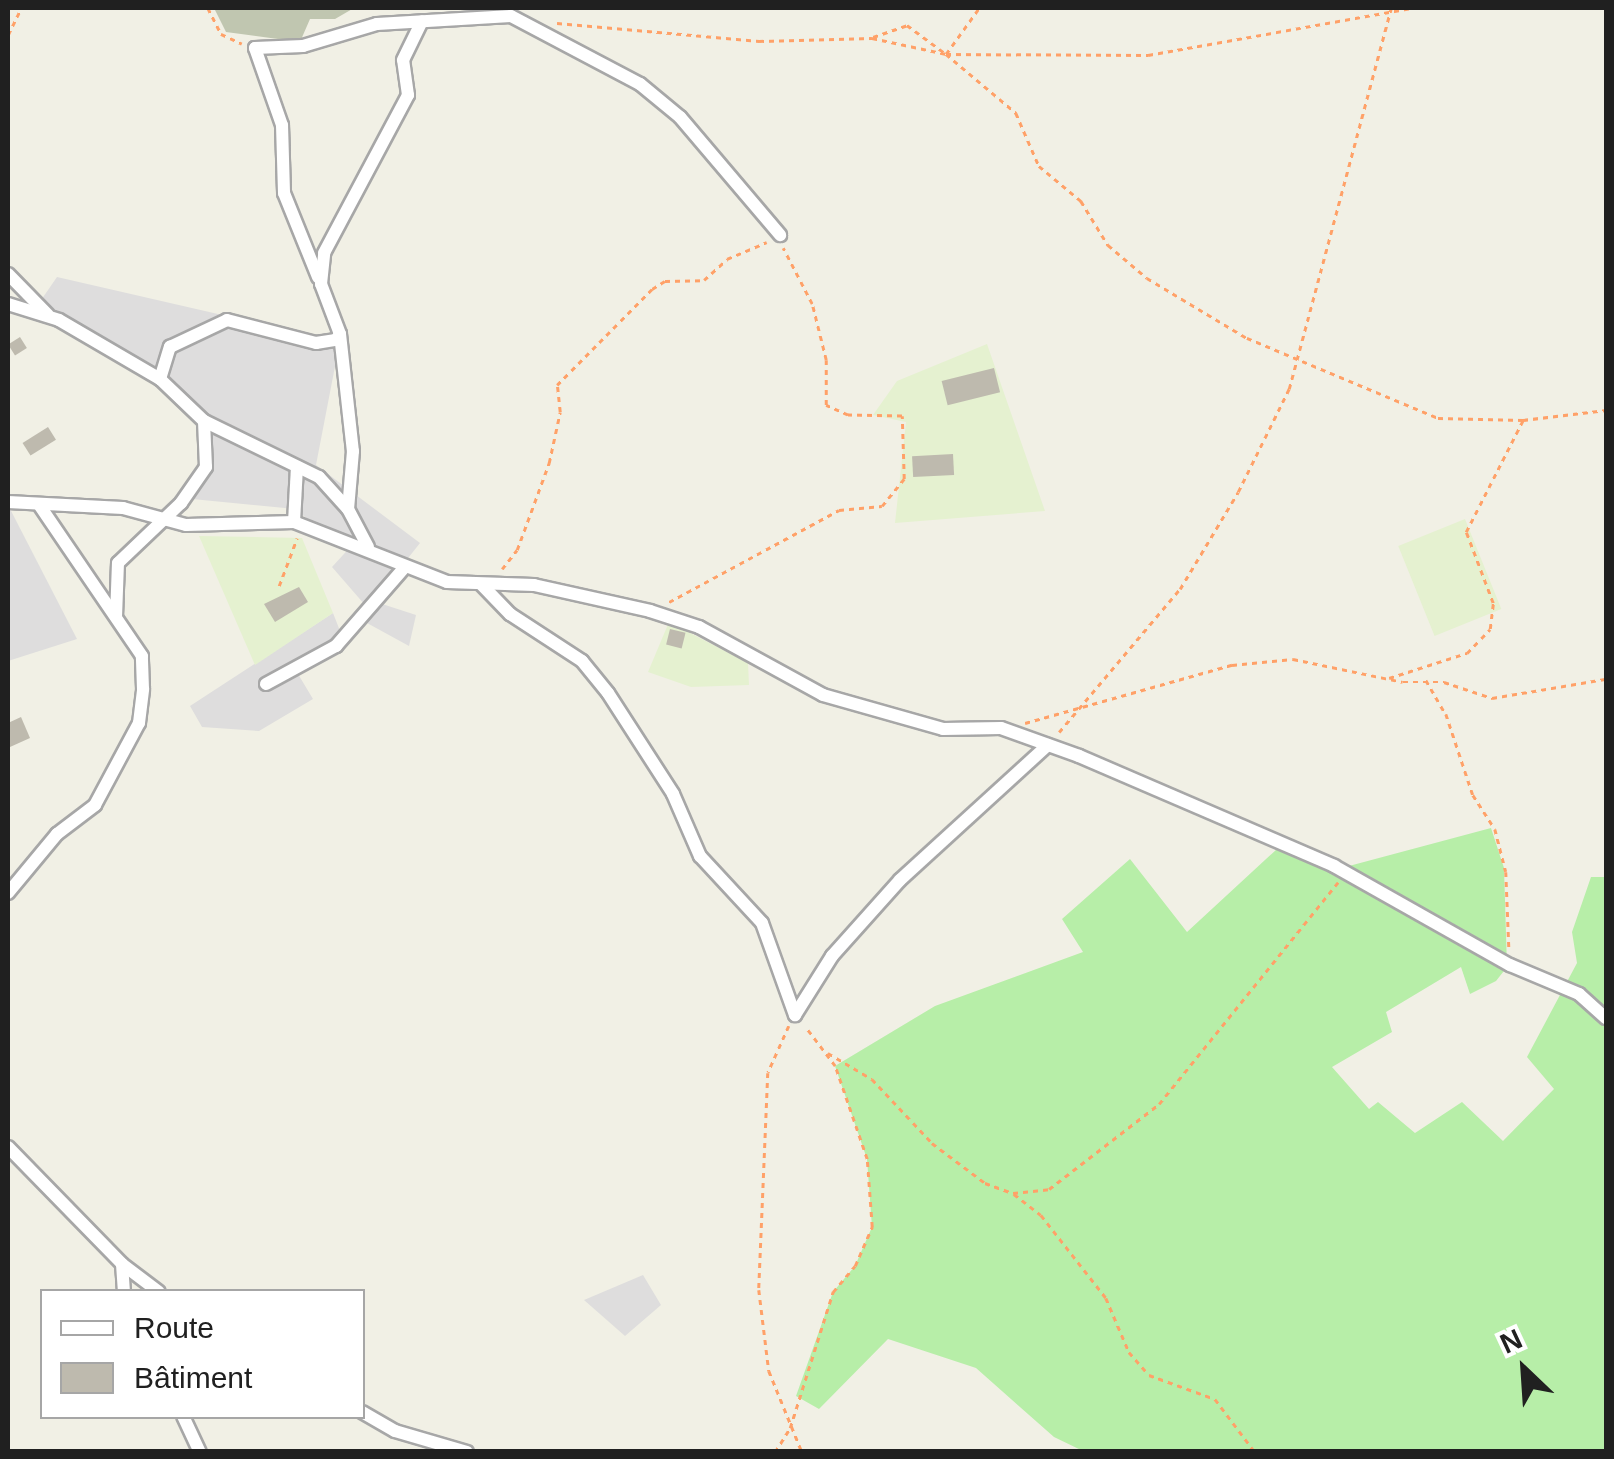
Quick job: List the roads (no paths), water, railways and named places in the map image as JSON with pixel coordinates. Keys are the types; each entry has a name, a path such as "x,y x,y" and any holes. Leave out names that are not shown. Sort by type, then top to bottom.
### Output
{"street":[{"path":"348,508 353,451 340,334 284,193 282,125 255,48 303,46 377,24 512,16 612,66 680,117 780,235"},
{"path":"321,284 326,247 408,94 403,60 422,21"},
{"path":"8,274 50,318"},
{"path":"8,304 50,318 160,380 204,421 320,477 348,508 370,550"},
{"path":"160,380 170,347 219,321 237,319 316,344 332,344 340,334"},
{"path":"116,618 118,563 206,468 204,421"},
{"path":"294,522 297,466"},
{"path":"8,502 123,508 186,525 294,522 406,567 481,584 534,585 650,610 699,626 823,695 944,729 1001,728 1048,745 1348,874 1510,965 1579,994 1606,1018"},
{"path":"8,893 57,834 95,805 139,723 142,656 40,506"},
{"path":"266,684 290,665 336,646 406,567"},
{"path":"481,584 510,614 582,661 608,692 673,794 700,856 762,923 795,1016 832,956 900,880 1048,745"},
{"path":"8,1147 122,1264 155,1289"},
{"path":"122,1264 124,1289"},
{"path":"365,1413 447,1450 467,1452"},
{"path":"185,1419 200,1452"}]}
